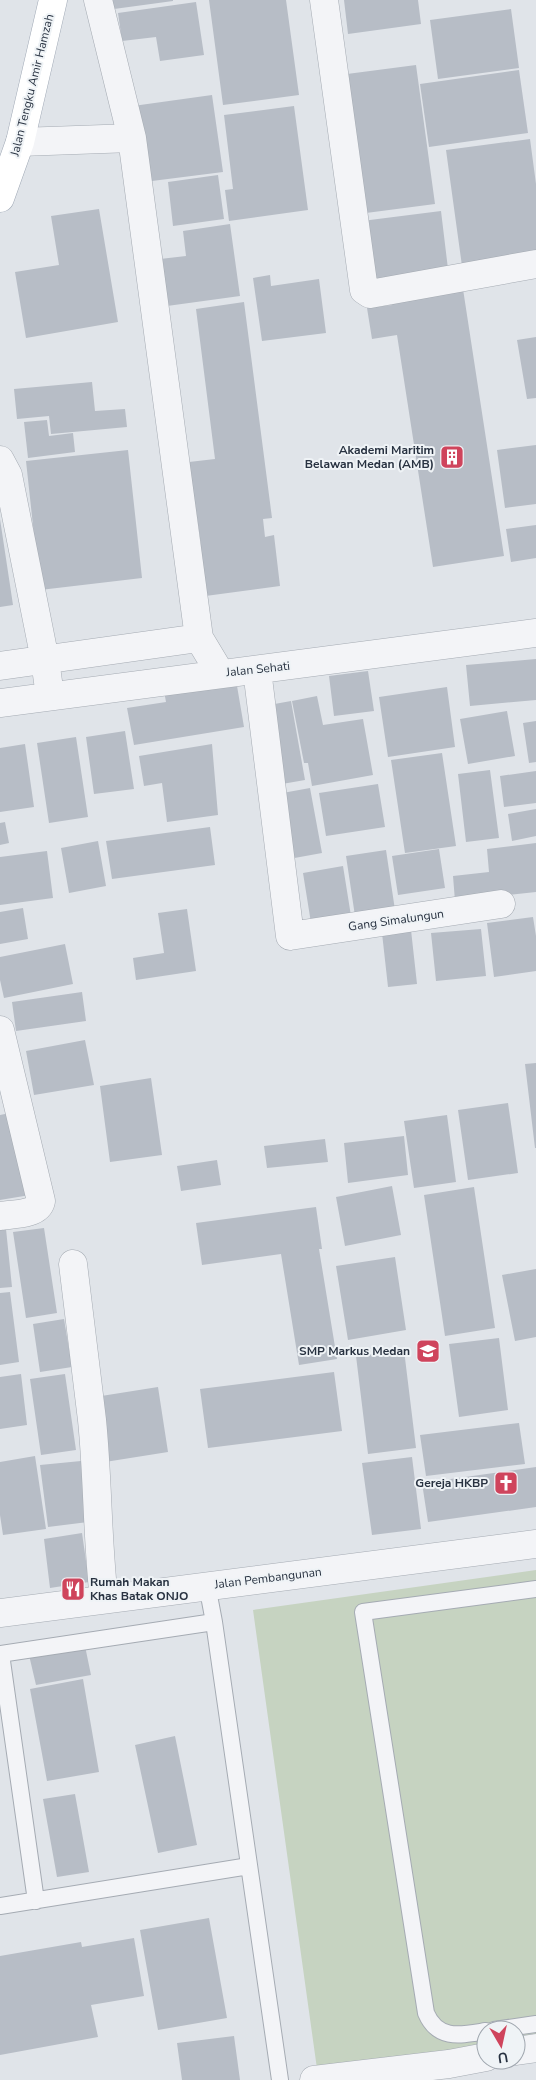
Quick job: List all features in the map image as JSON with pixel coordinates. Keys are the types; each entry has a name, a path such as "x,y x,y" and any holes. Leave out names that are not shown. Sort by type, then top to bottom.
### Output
{"main road":[{"name":"Jalan Tengku Amir Hamzah","path":"0,198 20,142 53,0"}],"street":[{"path":"0,666 199,638 132,138 98,0"},
{"path":"324,0 364,290 370,294 536,264"},
{"path":"20,142 132,138"},
{"path":"0,460 8,475 45,660 50,696"},
{"name":"Jalan Sehati","path":"199,638 220,673 257,670 536,633"},
{"name":"Gang Simalungun","path":"257,670 290,936 501,904"},
{"path":"0,703 220,673"},
{"path":"0,1030 41,1200 38,1207 33,1211 0,1216"},
{"path":"73,1264 92,1420 99,1555 104,1599"},
{"name":"Jalan Pembangunan","path":"0,1613 536,1544"},
{"path":"314,2080 450,2072 476,2061"}],"lane":[{"path":"207,1585 214,1622 280,2080"},
{"path":"476,2033 460,2035 446,2034 434,2026 426,2013 362,1612 536,1589"},
{"path":"36,1901 0,1654 214,1622"},
{"path":"0,1906 249,1866"}],"green space":[{"path":"536,1570 536,2046 526,2047 526,2020 476,2020 476,2054 318,2076 253,1610"}],"building":[{"path":"112,0 173,0 173,1 114,9"},
{"path":"209,0 286,0 299,95 223,105"},
{"path":"344,0 418,0 421,24 348,34"},
{"path":"196,2 204,55 160,61 156,37 122,41 118,13"},
{"path":"511,9 519,68 438,79 430,20"},
{"path":"416,65 435,204 366,213 347,74"},
{"path":"519,70 528,133 429,147 420,84"},
{"path":"212,95 223,172 144,182 133,106"},
{"path":"294,106 308,210 229,221 225,190 233,189 224,115"},
{"path":"530,139 536,184 536,256 462,266 446,150"},
{"path":"218,175 224,219 173,226 168,182"},
{"path":"99,209 118,322 26,338 15,272 59,265 51,216"},
{"path":"441,211 448,269 369,280 362,221"},
{"path":"230,224 240,296 167,306 160,259 186,256 183,231"},
{"path":"270,275 271,286 319,279 326,333 262,341 253,278"},
{"name":"Akademi Maritim Belawan Medan (AMB)","path":"463,289 504,556 433,567 397,335 372,339 367,308 392,305 391,299"},
{"path":"244,302 272,518 263,519 265,537 274,535 280,586 198,597 191,546 201,545 189,462 215,459 196,309"},
{"path":"536,337 536,398 527,399 517,340"},
{"path":"92,382 95,411 125,409 127,427 51,434 49,416 17,419 14,389"},
{"path":"47,420 49,436 73,433 75,452 28,458 24,422"},
{"path":"536,445 536,504 505,508 497,450"},
{"path":"128,450 142,578 40,590 26,461"},
{"path":"0,519 13,605 0,607"},
{"path":"536,525 536,558 511,562 506,529"},
{"path":"536,659 536,700 470,706 466,665"},
{"path":"368,671 374,711 334,716 329,676"},
{"path":"236,680 244,727 134,745 127,708 166,702 164,691"},
{"path":"447,687 455,747 388,757 379,697"},
{"path":"317,696 323,725 363,719 373,775 312,786 308,763 304,763 292,701"},
{"path":"291,701 305,780 282,784 269,705"},
{"path":"507,711 515,756 468,764 460,719"},
{"path":"536,721 536,762 529,763 523,723"},
{"path":"125,731 134,789 94,794 86,737"},
{"path":"76,737 88,817 49,823 37,743"},
{"path":"25,744 34,807 0,812 0,748"},
{"path":"212,744 218,815 167,822 162,783 144,786 139,756"},
{"path":"442,753 456,846 405,853 391,760"},
{"path":"490,770 499,838 466,842 458,774"},
{"path":"536,771 536,803 504,807 500,776"},
{"path":"378,784 385,827 326,836 319,793"},
{"path":"310,788 322,853 289,859 277,794"},
{"path":"536,809 536,836 512,841 508,814"},
{"path":"5,822 9,843 0,845 0,823"},
{"path":"210,827 215,865 112,879 106,841"},
{"path":"98,841 106,886 69,893 61,848"},
{"path":"536,843 536,892 455,901 453,876 489,872 487,849"},
{"path":"439,849 445,888 398,895 392,856"},
{"path":"386,850 395,910 355,916 346,856"},
{"path":"47,851 53,898 0,905 0,857"},
{"path":"343,866 351,916 311,923 303,873"},
{"path":"23,908 28,939 0,944 0,912"},
{"path":"187,909 196,971 136,980 133,958 164,953 158,913"},
{"path":"533,917 536,936 536,971 494,977 487,923"},
{"path":"481,929 486,976 436,981 431,933"},
{"path":"411,930 417,984 388,987 382,933"},
{"path":"65,944 73,984 4,998 0,980 0,957"},
{"path":"82,992 86,1021 16,1031 12,1002"},
{"path":"85,1040 94,1085 34,1095 26,1051"},
{"path":"536,1063 536,1148 535,1148 525,1064"},
{"path":"151,1078 162,1155 110,1162 100,1086"},
{"path":"508,1103 518,1173 468,1180 458,1110"},
{"path":"15,1112 30,1195 0,1200 0,1115"},
{"path":"447,1115 456,1182 414,1188 404,1121"},
{"path":"404,1136 408,1175 348,1183 344,1143"},
{"path":"325,1139 328,1162 267,1168 264,1146"},
{"path":"217,1160 221,1185 181,1191 177,1166"},
{"path":"392,1186 401,1235 345,1246 336,1197"},
{"path":"474,1187 495,1328 445,1336 424,1195"},
{"path":"316,1207 322,1249 319,1249 337,1359 299,1365 281,1254 202,1265 196,1223"},
{"path":"44,1228 57,1313 26,1318 13,1232"},
{"path":"6,1229 12,1287 0,1288 0,1230"},
{"path":"395,1257 406,1330 348,1340 336,1266"},
{"path":"536,1269 536,1337 515,1341 502,1275"},
{"path":"10,1292 19,1362 0,1365 0,1293"},
{"path":"64,1319 72,1367 40,1372 33,1324"},
{"path":"499,1338 508,1410 459,1417 449,1344"},
{"path":"404,1350 416,1448 368,1454 356,1356"},
{"path":"334,1372 342,1431 208,1448 200,1389"},
{"path":"21,1374 27,1425 0,1429 0,1377"},
{"path":"65,1374 76,1450 41,1455 30,1379"},
{"path":"158,1387 168,1452 105,1462 95,1397"},
{"path":"519,1423 525,1464 426,1476 420,1435"},
{"path":"35,1456 46,1529 3,1535 0,1515 0,1462"},
{"path":"412,1457 421,1529 372,1535 362,1463"},
{"path":"81,1461 88,1522 48,1527 40,1465"},
{"path":"536,1467 536,1507 428,1522 422,1483"},
{"path":"82,1533 89,1582 50,1588 44,1539"},
{"path":"85,1646 91,1675 36,1685 29,1655"},
{"path":"83,1679 99,1772 47,1781 30,1689"},
{"path":"175,1736 197,1845 158,1853 135,1745"},
{"path":"75,1794 89,1872 57,1877 43,1799"},
{"path":"209,1918 227,2018 158,2030 140,1930"},
{"path":"134,1938 144,1996 91,2005 98,2037 0,2055 0,1956 81,1942 82,1947"},
{"path":"234,2036 240,2080 182,2080 177,2043"}],"place":[{"name":"Akademi Maritim Belawan Medan (AMB)","path":"452,457"},
{"name":"SMP Markus Medan","path":"428,1351"},
{"name":"Gereja HKBP","path":"506,1483"},
{"name":"Rumah Makan Khas Batak ONJO","path":"73,1589"}]}
